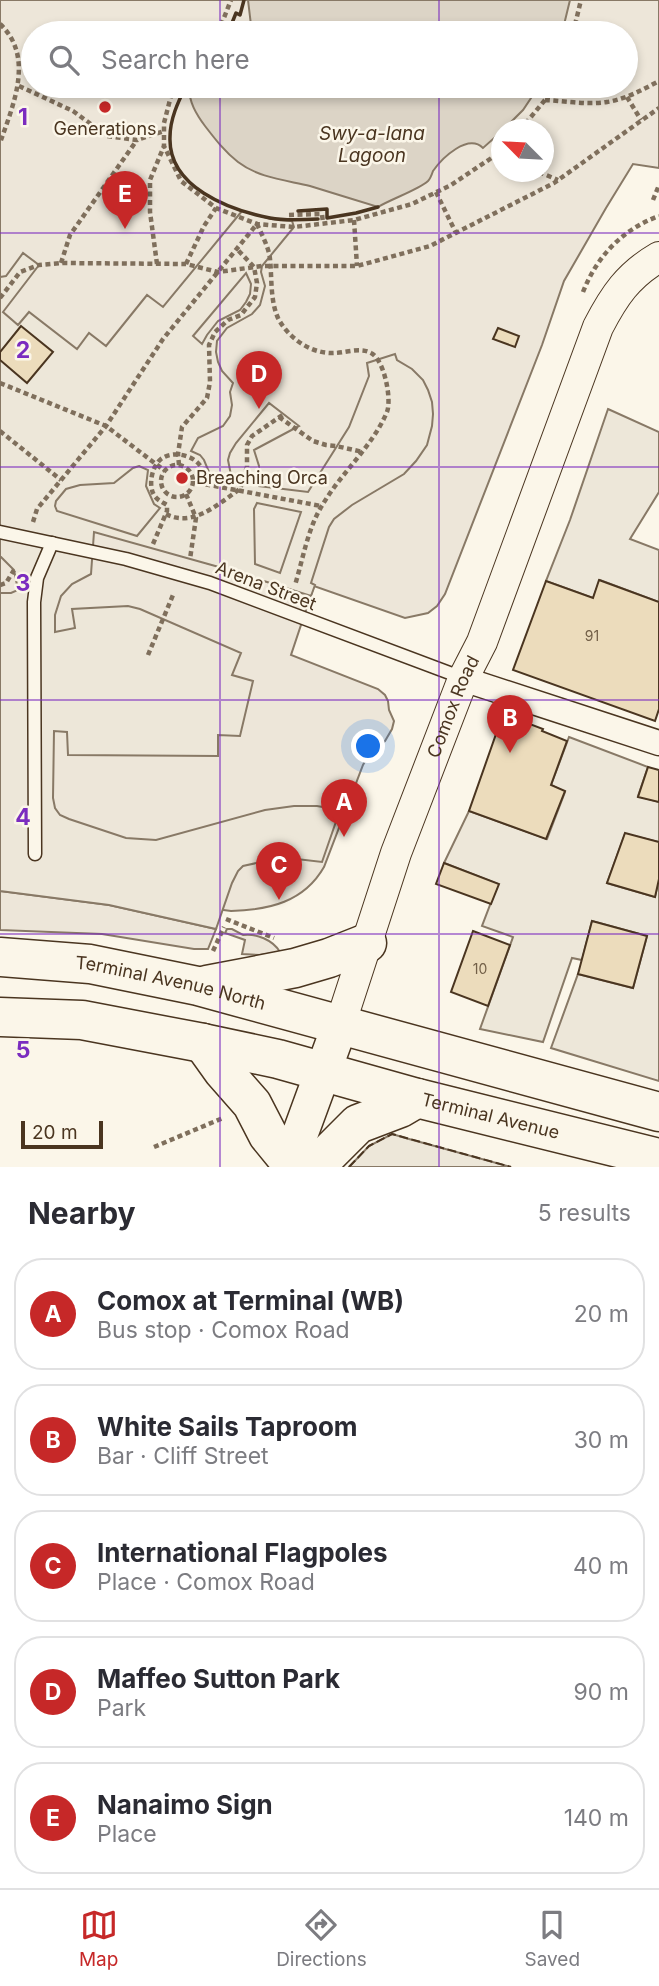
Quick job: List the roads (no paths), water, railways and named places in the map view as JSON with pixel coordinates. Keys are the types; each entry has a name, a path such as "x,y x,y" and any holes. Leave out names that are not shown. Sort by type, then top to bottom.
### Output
{"highway":[{"path":"205,970 295,968 367,943"},
{"name":"Terminal Avenue North","path":"0,957 205,970 340,1025"},
{"path":"0,1017 82,1020 278,1059 324,1073"},
{"path":"340,1025 659,1112"},
{"path":"203,1043 251,1104 289,1165 323,1159 358,1125 417,1098"},
{"name":"Terminal Avenue","path":"324,1073 659,1158"}],"main road":[{"name":"Comox Road","path":"289,1165 340,1025"}],"street":[{"name":"Comox Road","path":"340,1025 396,853 463,678 482,642 598,327 610,303 625,283 653,260"},
{"path":"463,678 659,744"}],"lane":[{"name":"Arena Street","path":"0,532 125,559 210,583 463,678"},
{"path":"34,854 34,602 37,578 52,543"}],"water":[{"path":"248,0 570,0 565,21 251,21"},
{"name":"Swy-a-lana Lagoon","path":"190,98 531,98 514,119 491,119 491,141 483,148 477,144 463,145 437,166 424,184 378,207 263,175 238,162 205,126"}],"place":[{"name":"Generations","path":"105,107"},
{"name":"Nanaimo Sign","path":"125,229"},
{"name":"Maffeo Sutton Park","path":"259,409"},
{"name":"Breaching Orca","path":"182,478"},
{"name":"White Sails Taproom","path":"510,753"},
{"name":"Comox at Terminal (WB)","path":"344,837"},
{"name":"International Flagpoles","path":"279,900"}]}
